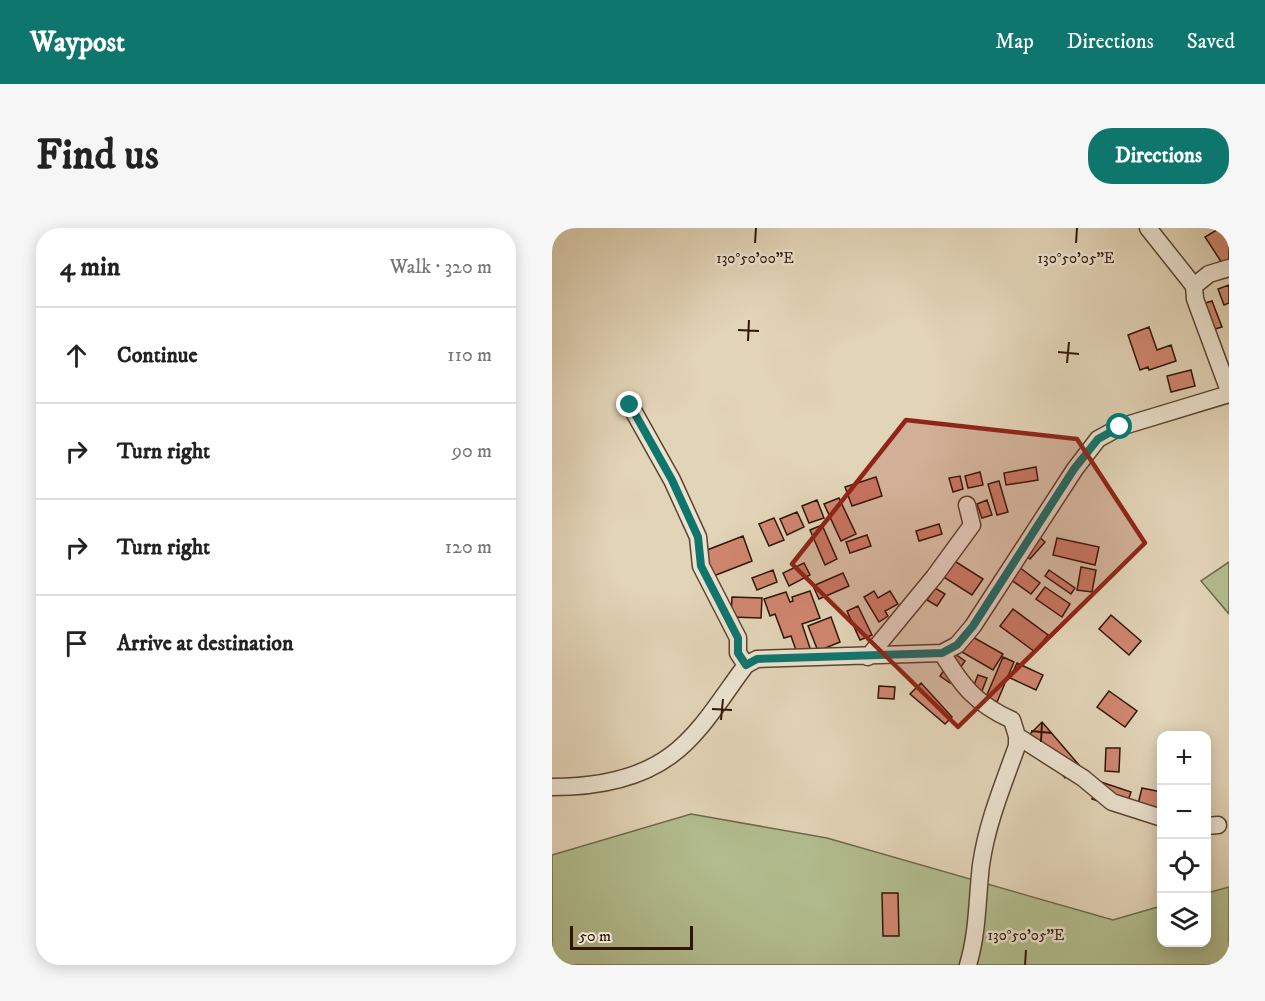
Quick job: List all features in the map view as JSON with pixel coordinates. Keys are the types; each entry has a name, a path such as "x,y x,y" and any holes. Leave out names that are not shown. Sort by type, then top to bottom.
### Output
{"street":[{"path":"552,787 586,788 634,774 669,756 692,735 746,665 757,659 942,653 957,645 973,626 1074,469 1098,439 1120,427 1229,392 1195,299 1194,286 1148,228"},
{"path":"1194,286 1209,274 1229,268"},
{"path":"630,405 672,480 698,537 701,566 738,638 738,653 746,665"},
{"path":"868,657 934,577 972,525 967,505"},
{"path":"942,653 962,685 987,709 1012,720 1017,736 1017,746 994,808 981,864 976,941 968,965"},
{"path":"1017,736 1083,778 1112,802 1157,817"}],"highlighted area":[{"path":"906,420 1077,439 1145,543 958,727 792,564"}],"green space":[{"path":"1229,562 1229,614 1201,581"},
{"path":"691,814 827,838 1113,920 1157,907 1157,947 1211,947 1211,892 1229,887 1229,965 552,965 552,855"}],"building":[{"path":"1220,228 1229,229 1229,259 1222,263 1205,237"},
{"path":"1229,285 1229,303 1224,305 1218,289"},
{"path":"1212,301 1222,327 1208,331 1199,305"},
{"path":"1149,327 1157,350 1171,345 1176,361 1149,370 1148,367 1140,370 1128,335"},
{"path":"1191,370 1195,386 1171,392 1167,376"},
{"path":"1036,467 1038,480 1006,485 1004,473"},
{"path":"980,472 983,485 968,488 965,476"},
{"path":"960,476 963,489 953,492 949,478"},
{"path":"876,477 882,496 852,506 845,487"},
{"path":"999,481 1008,512 997,515 988,484"},
{"path":"839,498 856,534 841,541 824,504"},
{"path":"817,500 824,518 809,523 802,506"},
{"path":"987,500 992,515 982,518 977,504"},
{"path":"797,512 804,527 787,535 780,519"},
{"path":"774,518 784,540 769,546 759,524"},
{"path":"939,524 942,534 919,541 916,531"},
{"path":"822,525 837,559 825,565 810,530"},
{"path":"867,535 871,546 850,553 846,542"},
{"path":"1037,535 1045,542 1030,559 1022,552"},
{"path":"743,536 752,561 711,577 702,552"},
{"path":"1057,538 1099,547 1095,565 1053,555"},
{"path":"953,560 983,579 972,595 942,576"},
{"path":"804,563 810,575 789,586 783,573"},
{"path":"1019,567 1040,583 1031,594 1010,579"},
{"path":"1081,567 1096,570 1092,592 1077,590"},
{"path":"773,570 777,582 757,590 752,578"},
{"path":"1049,570 1075,588 1071,594 1045,576"},
{"path":"843,573 849,586 819,599 813,586"},
{"path":"1045,587 1070,604 1062,617 1036,599"},
{"path":"935,588 945,594 937,606 927,600"},
{"path":"810,591 820,618 802,624 810,648 797,653 791,636 784,638 775,614 770,616 764,599 786,592 790,602 793,601 792,597"},
{"path":"874,591 878,598 890,591 898,604 885,611 888,616 879,622 864,597"},
{"path":"732,597 762,598 761,618 731,617"},
{"path":"858,606 872,635 860,640 847,611"},
{"path":"1013,609 1048,635 1035,652 1000,626"},
{"path":"1111,615 1141,641 1129,655 1099,629"},
{"path":"831,617 840,642 818,651 808,626"},
{"path":"971,636 1003,654 993,670 962,652"},
{"path":"955,654 965,661 950,683 940,676"},
{"path":"1003,657 1014,662 997,702 986,697"},
{"path":"1017,663 1043,675 1036,690 1010,678"},
{"path":"978,675 987,678 980,696 971,692"},
{"path":"921,683 952,717 945,724 910,694"},
{"path":"879,686 895,687 894,699 878,698"},
{"path":"1109,691 1137,711 1125,727 1097,707"},
{"path":"1042,722 1079,765 1065,778 1029,735"},
{"path":"1106,748 1120,748 1119,772 1105,771"},
{"path":"1098,781 1131,792 1125,810 1092,799"},
{"path":"1142,788 1157,791 1157,808 1138,804"},
{"path":"882,893 898,893 899,936 883,936"}],"route":[{"path":"630,405 672,480 698,537 701,566 738,638 738,653 746,665 757,659 942,653 957,645 973,626 1074,469 1098,439 1120,427"}]}
